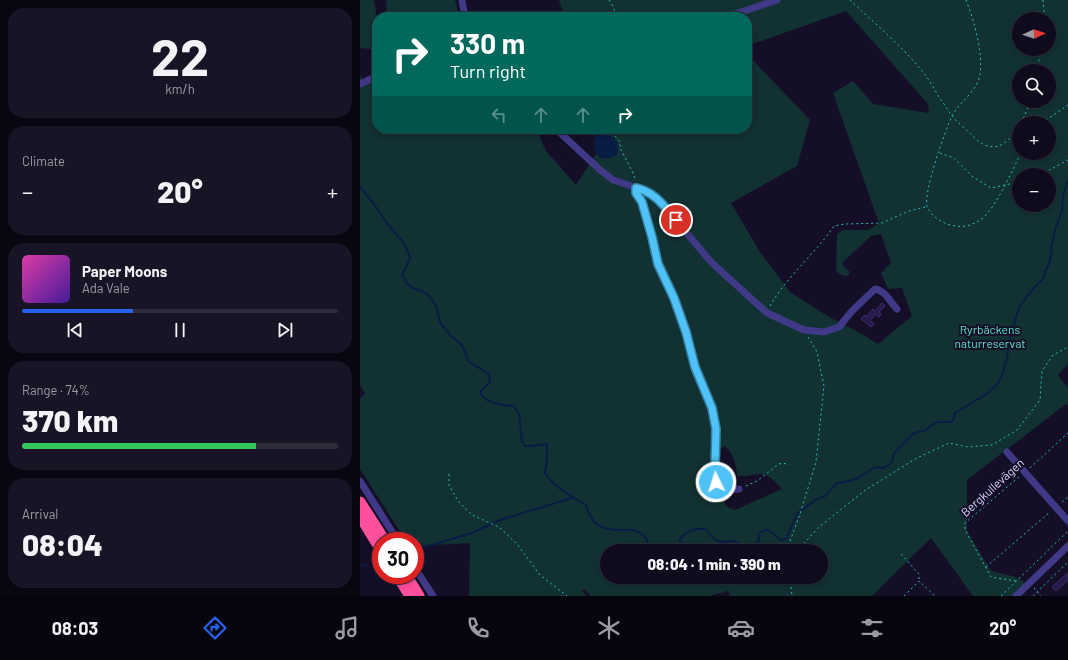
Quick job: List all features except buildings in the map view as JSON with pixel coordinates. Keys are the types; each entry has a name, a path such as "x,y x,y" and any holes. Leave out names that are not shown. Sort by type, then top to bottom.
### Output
{"highway":[{"path":"360,502 379,532"},
{"path":"360,516 372,535"},
{"path":"403,584 410,596"},
{"path":"412,584 419,596"}],"street":[{"path":"462,0 464,12"},
{"path":"741,12 777,0"},
{"path":"360,84 372,78"},
{"path":"564,134 599,169 613,180 646,191 658,199 710,262 767,313 804,330 824,332 839,327 852,311 875,288 886,294 890,303 897,309"},
{"path":"637,189 636,193 642,202 658,264 674,298 686,332 695,367 713,414 716,429 715,467 719,492 740,489"},
{"path":"1007,452 1068,521"},
{"path":"360,481 392,532"},
{"path":"1016,596 1068,546"},
{"path":"424,582 433,596"}],"path":[{"path":"609,0 614,6 615,12"},
{"path":"850,0 909,56 923,72 952,116 979,142 986,146 999,146 1006,142 1012,135"},
{"path":"966,0 977,37 981,66 980,76 972,91 952,116 939,152 928,186 926,198 927,206 932,215 940,221 952,226 966,226 984,218 997,200 1017,160"},
{"path":"1043,0 1044,12"},
{"path":"1052,116 1068,105"},
{"path":"613,134 619,140 621,150 632,171 637,189"},
{"path":"939,152 954,158 973,177 990,188 1012,184"},
{"path":"1053,168 1068,160"},
{"path":"767,313 778,292 827,237 834,226 845,224 882,223 909,211 927,206"},
{"path":"789,544 816,462 824,386 817,352 804,330"},
{"path":"803,544 819,527 864,491 915,459 949,443 968,447 992,445 1017,430 1040,400 1042,370 1053,355 1068,347"},
{"name":"Bergkullevägen","path":"1016,581 992,577 985,568 965,530 965,524 1068,433"},
{"path":"740,489 757,482 779,464 783,463 789,465"},
{"path":"449,474 449,485 458,502 472,515 499,527 517,544 540,575 567,596"},
{"path":"985,568 1068,497"},
{"path":"1001,596 1068,531"},
{"path":"901,554 919,574 919,581 904,596"},
{"path":"1033,596 1068,562"},
{"path":"919,581 935,596"},
{"path":"791,584 792,596"}],"green space":[{"path":"360,0 374,0 376,12 372,12 372,46 371,49 360,48"},
{"path":"388,0 455,0 459,12 387,12 386,2"},
{"name":"Ryrbäckens naturreservat","path":"559,0 1068,0 1068,364 1058,375 1068,388 1068,405 1066,404 967,480 967,530 970,536 991,571 1016,577 1025,583 1013,596 973,596 931,538 872,596 730,596 728,591 709,596 591,596 584,589 582,591 586,596 469,596 470,543 424,546 424,532 400,532 360,469 360,398 365,394 360,385 360,75 366,84 372,82 372,134 538,134 546,151 576,185 596,154 602,159 614,139 608,134 752,134 752,59 810,120 797,166 731,203 760,252 790,292 829,317 878,344 912,316 902,288 888,289 881,273 891,263 881,234 871,236 843,262 843,266 850,272 849,275 843,275 836,271 837,234 843,230 869,230 879,223 833,93 853,81 873,104 929,113 928,104 846,11 752,44 752,12 565,12 561,7","holes":["725,446 731,453 734,460 737,476 759,474 766,475 782,489 735,510 727,507 718,490 721,448"]}],"water":[{"path":"596,134 607,134 617,142 617,155 606,159 596,154 594,144"}],"waterway":[{"path":"756,544 759,540 758,535 762,531 768,530 781,540 786,539 798,513 815,500 825,496 837,483 857,478 875,467 884,468 892,462 894,453 914,433 924,431 937,422 952,422 955,413 985,395 996,386 1002,376 1007,358 1010,337 1019,308 1030,292 1042,280 1050,261 1055,230 1062,211 1063,196 1068,180"},
{"path":"360,187 408,251 410,258 402,275 406,282 412,288 427,294 436,305 440,322 450,335 462,345 469,362 489,374 490,382 480,392 487,400 495,404 514,406 519,414 522,441 525,446 547,444 545,473 549,478 558,487 586,505 588,512 594,522 598,525 607,529 632,530 639,532 646,538 648,544"},
{"path":"424,547 472,533 500,520 572,498"},
{"path":"680,544 680,539 692,530 698,529 706,529 714,539 721,542 735,541 740,544"},
{"path":"360,566 367,564"}],"route":[{"path":"676,220 658,199 646,191 636,188 636,193 642,202 658,264 674,298 686,332 695,367 712,408 716,429 716,482"}]}
